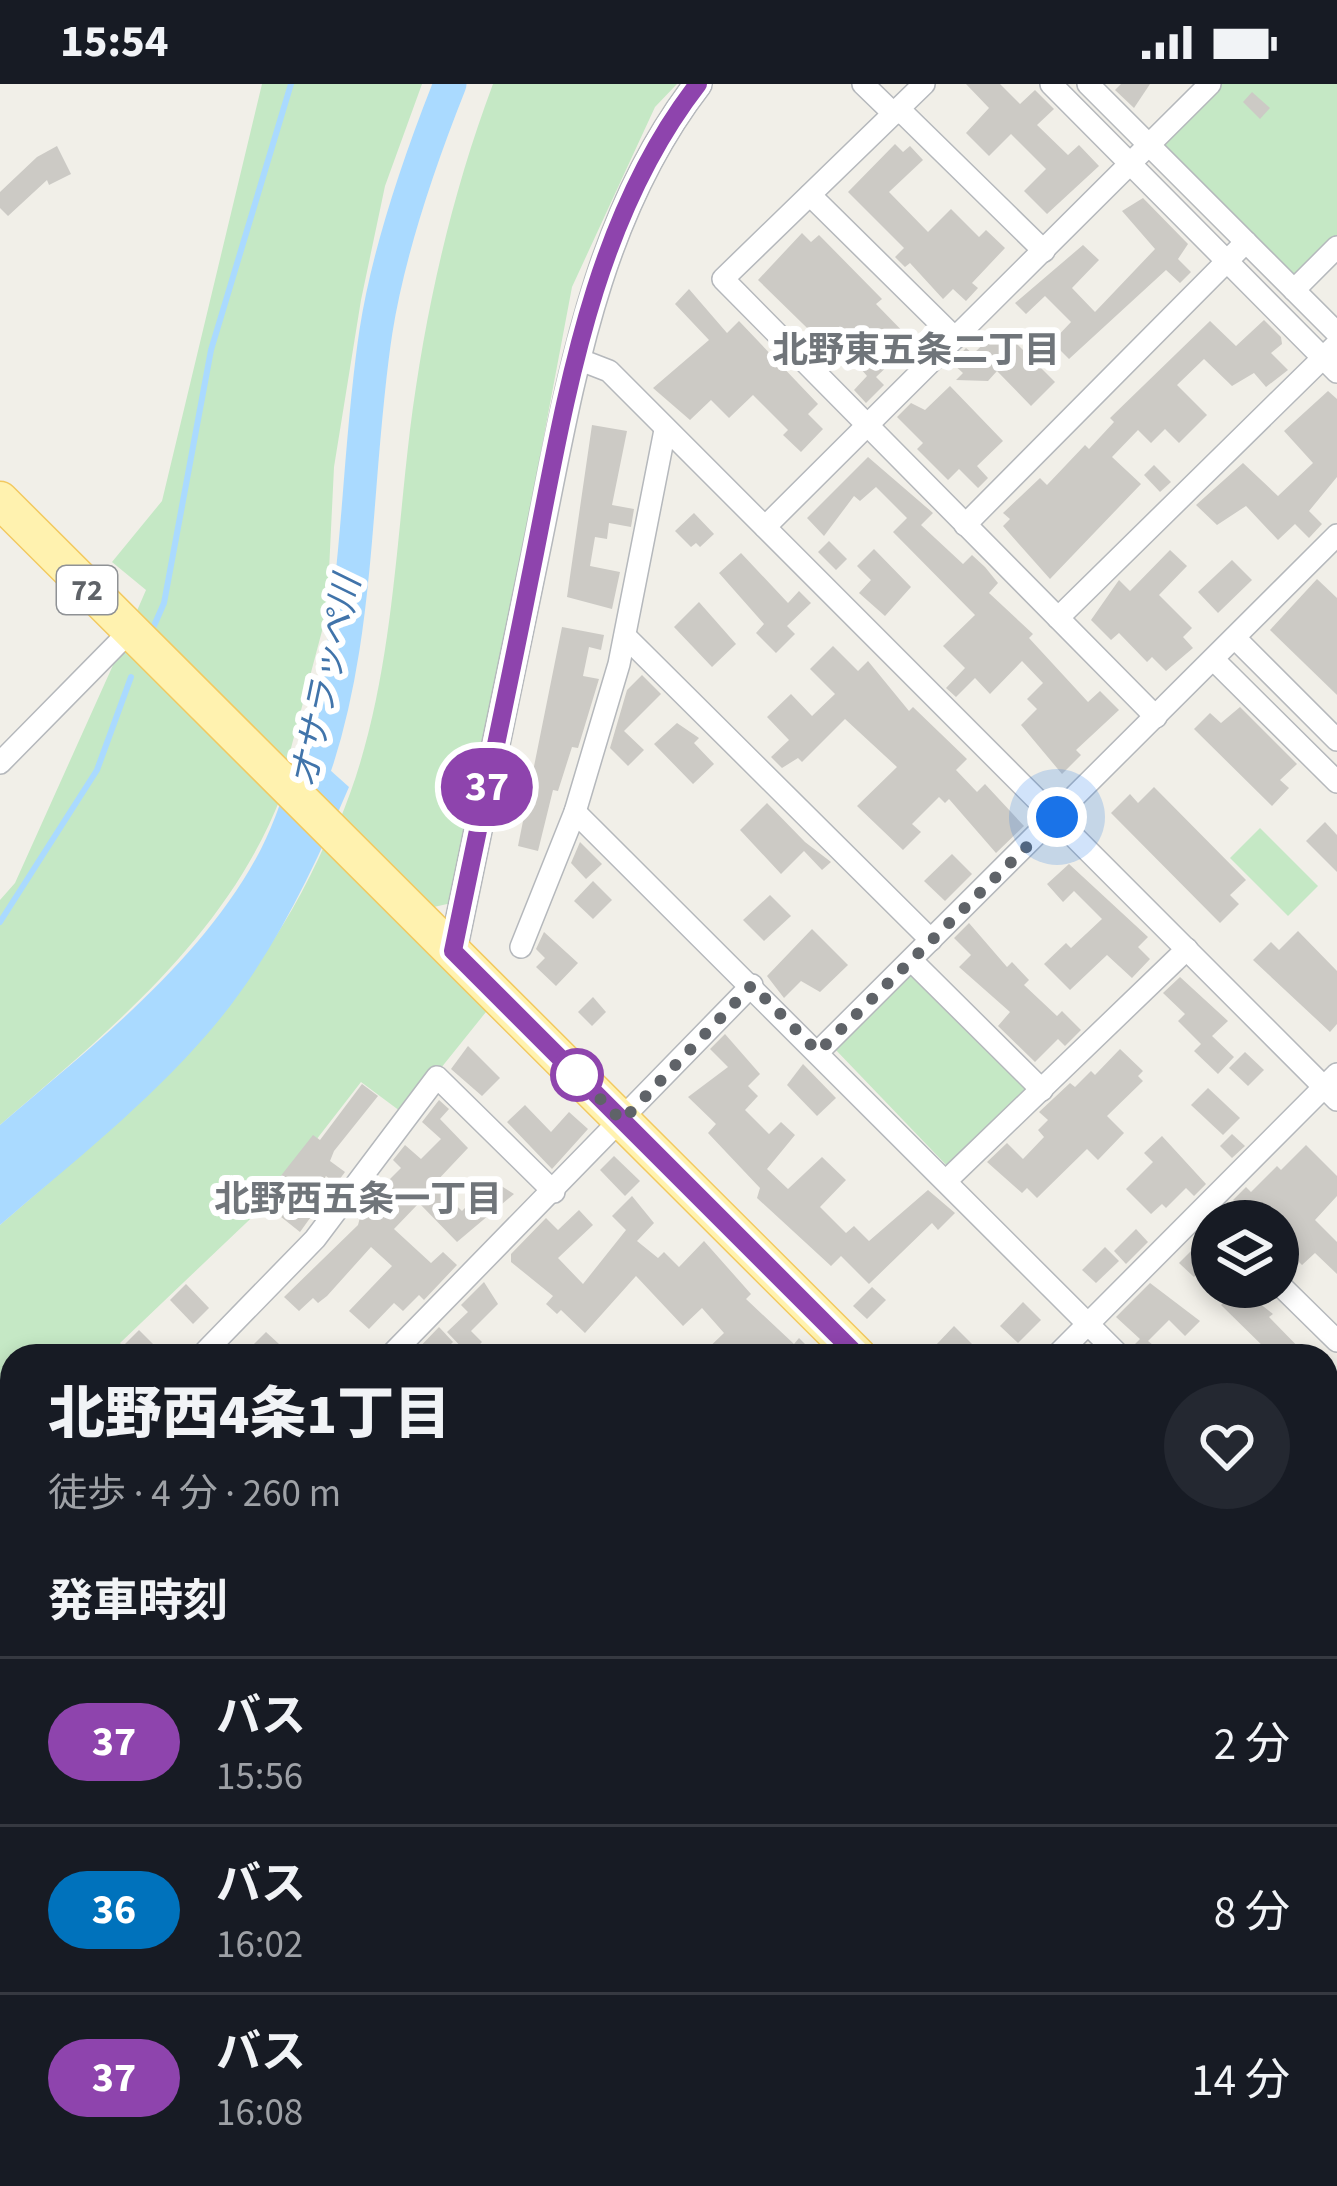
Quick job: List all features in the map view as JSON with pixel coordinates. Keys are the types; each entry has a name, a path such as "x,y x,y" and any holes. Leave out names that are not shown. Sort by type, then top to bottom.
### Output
{"main road":[{"name":"72","path":"0,500 846,1344"}],"street":[{"path":"453,951 578,359 610,240 672,117 698,84"},
{"path":"863,84 1044,250"},
{"path":"925,84 723,279 865,428 1156,717"},
{"path":"1052,84 1226,260 1332,358 1058,618"},
{"path":"1088,84 1337,333"},
{"path":"765,527 1210,84"},
{"path":"810,195 955,338"},
{"path":"964,525 1246,242"},
{"path":"1294,290 1337,247"},
{"path":"578,359 609,371 1187,949 1333,1087 1224,1200"},
{"path":"521,947 574,812 626,636 665,430"},
{"path":"818,1052 1214,660 1332,551"},
{"path":"0,763 129,632"},
{"path":"626,636 931,940"},
{"path":"1236,639 1337,740"},
{"path":"1214,660 1337,782"},
{"path":"574,812 1108,1344"},
{"path":"946,1181 1187,949"},
{"path":"912,961 1042,1090"},
{"path":"405,1344 752,985"},
{"path":"213,1344 315,1239 437,1077 554,1192"},
{"path":"1068,1344 1191,1232"},
{"path":"1299,1303 1337,1341"}],"green space":[{"path":"262,84 422,84 385,186 361,300 334,467 327,612 286,767 133,620 146,590 112,562 162,501"},
{"path":"493,84 677,84 655,107 572,287 456,902 425,909 338,824 356,777 380,680 410,430 432,298 464,169"},
{"path":"1220,84 1337,84 1337,238 1295,278 1161,144"},
{"path":"127,634 282,794 231,892 198,935 124,1015 0,1125 0,900 15,883"},
{"path":"1260,828 1318,886 1288,916 1230,858"},
{"path":"326,842 494,1002 404,1114 361,1082 268,1202 121,1344 0,1344 0,1225 97,1140 186,1052 263,955"},
{"path":"914,970 1030,1092 950,1169 833,1047"}],"water":[{"path":"301,744 349,787 271,946 209,1032 160,1084 0,1225 0,1125 109,1032 209,928 261,849"}],"building":[{"path":"966,84 1000,84 1020,104 1035,90 1054,109 1037,125 1068,155 1079,145 1099,166 1047,214 1024,191 1046,169 1011,134 989,156 966,133 989,108"},
{"path":"1121,84 1150,84 1134,108 1115,90"},
{"path":"1252,92 1270,108 1260,119 1243,102"},
{"path":"895,144 903,152 910,146 923,160 889,192 928,232 951,209 979,237 986,230 1005,248 972,283 978,288 966,301 953,289 943,299 910,263 905,267 895,257 904,248 848,192"},
{"path":"57,146 71,174 49,185 47,180 8,216 0,208 0,192 37,157"},
{"path":"1143,198 1188,244 1178,259 1191,272 1180,283 1166,270 1069,359 1052,342 1071,322 1045,296 1026,314 1015,303 1083,245 1099,260 1072,288 1095,312 1155,249 1122,211"},
{"path":"802,233 811,242 819,235 882,299 876,304 913,342 876,377 884,385 866,403 854,390 867,376 849,355 842,362 758,280"},
{"path":"689,289 727,333 739,321 818,404 808,414 823,429 801,452 783,435 788,430 753,395 729,418 711,400 690,420 653,388 709,340 675,304"},
{"path":"1264,320 1281,337 1282,344 1271,353 1288,370 1266,387 1254,373 1232,386 1204,359 1177,385 1207,415 1179,443 1165,429 1151,443 1138,430 1112,457 1141,484 1050,579 1003,526 1010,519 1003,513 1040,478 1047,485 1085,445 1089,449 1114,422 1110,418 1210,321 1236,346"},
{"path":"1005,332 1055,382 1031,406 997,371 988,381 956,380 963,373 952,363 966,348 973,354 992,336 996,340"},
{"path":"950,386 1003,441 977,466 988,478 978,488 959,469 948,480 917,449 923,443 897,417 911,403 925,410"},
{"path":"1328,391 1337,399 1337,477 1309,511 1322,524 1309,538 1295,524 1278,540 1246,506 1217,525 1196,505 1243,463 1278,496 1313,463 1284,431"},
{"path":"592,425 627,431 612,505 634,509 631,527 609,523 607,539 595,537 590,566 620,572 612,609 567,597"},
{"path":"868,457 933,513 921,525 963,564 972,555 985,567 998,583 989,593 1033,634 1029,638 1088,702 1100,691 1119,710 1076,750 1081,755 1062,774 1021,725 1037,709 1027,699 1043,683 1022,661 990,694 975,678 956,697 946,688 965,668 943,646 975,615 893,532 907,518 876,487 860,501 854,496 824,536 807,518"},
{"path":"1154,465 1171,482 1160,492 1144,475"},
{"path":"694,513 714,534 700,547 696,543 691,547 675,531"},
{"path":"829,541 847,559 836,570 818,552"},
{"path":"874,549 911,587 885,616 859,593 871,580 857,566"},
{"path":"1170,550 1187,566 1159,595 1192,628 1183,637 1193,648 1166,671 1152,657 1147,662 1119,633 1111,640 1091,620 1119,580 1130,591"},
{"path":"741,553 788,603 799,591 811,603 787,626 795,634 776,653 756,633 764,624 719,573"},
{"path":"1232,560 1252,580 1218,613 1198,592"},
{"path":"1317,579 1337,598 1337,695 1270,630"},
{"path":"699,602 736,644 712,667 674,627"},
{"path":"562,627 604,635 601,650 589,647 583,676 599,679 578,748 572,747 558,791 553,790 538,851 518,846"},
{"path":"833,646 858,671 868,661 909,711 913,707 967,759 956,770 977,792 985,784 1024,826 996,853 949,799 945,803 939,797 912,824 921,832 903,850 857,806 897,767 845,719 802,762 798,758 782,768 771,757 789,740 767,717 791,694 812,716 835,694 810,669"},
{"path":"642,675 661,694 624,731 644,750 628,766 610,748 627,690"},
{"path":"1240,707 1297,764 1280,780 1289,788 1272,806 1194,729 1210,713 1221,723"},
{"path":"677,723 699,738 694,743 714,764 693,784 654,744"},
{"path":"1154,787 1246,880 1230,895 1239,904 1220,923 1111,813 1130,794 1138,803"},
{"path":"767,803 831,862 822,870 804,851 781,874 740,830"},
{"path":"1325,822 1337,835 1337,872 1306,841"},
{"path":"580,842 602,864 586,879 571,863"},
{"path":"952,854 972,874 945,901 924,881"},
{"path":"1069,864 1148,937 1138,947 1150,959 1132,978 1107,955 1070,990 1044,964 1066,943 1071,948 1102,919 1074,891 1063,902 1047,884"},
{"path":"593,881 612,900 593,919 574,901"},
{"path":"770,895 791,916 764,941 743,920"},
{"path":"969,923 1007,967 1012,962 1029,980 1024,985 1057,1016 1062,1011 1081,1030 1065,1046 1058,1039 1035,1062 998,1026 1010,1012 959,967 971,955 954,938"},
{"path":"812,929 848,965 820,992 801,981 784,998 767,976"},
{"path":"1298,931 1337,971 1337,1024 1330,1032 1253,960 1271,942 1279,950"},
{"path":"544,932 578,963 556,986 536,967 545,958 536,949"},
{"path":"1180,977 1228,1021 1212,1036 1234,1057 1218,1074 1194,1051 1201,1044 1178,1021 1185,1014 1163,993"},
{"path":"593,997 606,1012 592,1026 578,1012"},
{"path":"725,1034 760,1074 748,1086 758,1096 745,1110 769,1134 781,1122 795,1135 767,1169 788,1189 822,1157 846,1180 820,1207 846,1233 854,1226 869,1241 928,1190 955,1213 938,1230 932,1223 869,1284 841,1256 831,1266 757,1198 760,1188 708,1133 716,1124 688,1097 728,1067 710,1049"},
{"path":"468,1046 500,1078 482,1096 451,1069"},
{"path":"1120,1049 1143,1071 1138,1076 1143,1081 1107,1116 1124,1133 1098,1160 1087,1149 1037,1198 1027,1188 1022,1193 987,1162 1007,1143 1023,1159 1044,1137 1038,1130 1048,1120 1039,1112 1070,1083 1075,1087 1091,1071 1095,1075"},
{"path":"1245,1052 1264,1070 1248,1086 1229,1068"},
{"path":"803,1064 836,1098 817,1116 787,1085"},
{"path":"362,1084 378,1096 334,1151 330,1161 345,1172 336,1184 326,1176 309,1200 318,1207 300,1232 261,1201 313,1135 320,1140"},
{"path":"1208,1088 1240,1118 1223,1135 1191,1105"},
{"path":"439,1100 449,1109 440,1119 468,1148 434,1184 462,1211 492,1180 514,1194 457,1242 419,1203 394,1229 431,1263 443,1252 457,1265 424,1300 419,1295 403,1311 394,1303 369,1329 349,1311 392,1266 371,1247 327,1296 318,1303 313,1298 299,1311 284,1297 358,1225 363,1206 401,1168 393,1160 405,1145 421,1159 441,1139 422,1122"},
{"path":"525,1105 551,1132 569,1112 588,1129 552,1169 507,1122"},
{"path":"1232,1134 1245,1146 1232,1158 1220,1146"},
{"path":"1162,1136 1206,1184 1194,1196 1186,1188 1166,1208 1162,1204 1151,1214 1126,1189 1153,1162 1144,1153"},
{"path":"1306,1145 1337,1176 1337,1196 1315,1220 1337,1242 1337,1274 1315,1253 1302,1265 1299,1262 1299,1200 1233,1200 1246,1187 1251,1192 1277,1166 1281,1170"},
{"path":"614,1156 640,1181 625,1196 600,1170"},
{"path":"632,1196 654,1223 637,1241 658,1258 664,1252 679,1267 704,1241 751,1294 746,1299 794,1344 713,1344 724,1333 702,1308 683,1326 636,1276 585,1333 561,1310 557,1314 546,1304 553,1296 511,1262 511,1254 546,1218 558,1230 579,1210 593,1225 558,1258 583,1284 626,1230 612,1216"},
{"path":"1136,1229 1148,1242 1126,1264 1114,1251"},
{"path":"1105,1247 1119,1261 1096,1283 1082,1270"},
{"path":"1191,1251 1191,1274 1179,1263"},
{"path":"484,1282 498,1304 471,1331 480,1344 458,1344 447,1332 468,1312 461,1305"},
{"path":"1150,1283 1200,1321 1185,1336 1169,1320 1148,1341 1152,1344 1135,1344 1140,1339 1116,1317"},
{"path":"186,1284 209,1308 193,1324 170,1300"},
{"path":"872,1287 886,1300 867,1319 853,1306"},
{"path":"1023,1302 1041,1320 1018,1343 1000,1326"},
{"path":"1224,1308 1265,1308 1295,1344 1261,1344"},
{"path":"954,1326 972,1344 937,1344"},
{"path":"439,1327 453,1342 451,1344 423,1344"},
{"path":"139,1330 153,1344 125,1344"},
{"path":"266,1332 279,1344 254,1344"}],"waterway":[{"path":"153,628 164,603 211,350 291,84"},
{"name":"オサラッペ川","path":"302,802 322,746 346,629 368,390 382,300 406,206 450,84"},
{"path":"0,922 97,770 131,677"}],"bus line":[{"name":"37","path":"698,84 672,117 635,184 594,292 561,428 453,951 846,1344"}],"district":[{"name":"北野東五条二丁目","path":"916,350"},
{"name":"北野西五条一丁目","path":"358,1199"}],"route":[{"path":"577,1075 566,1064 622,1121 752,985 818,1052 1057,817"}]}
